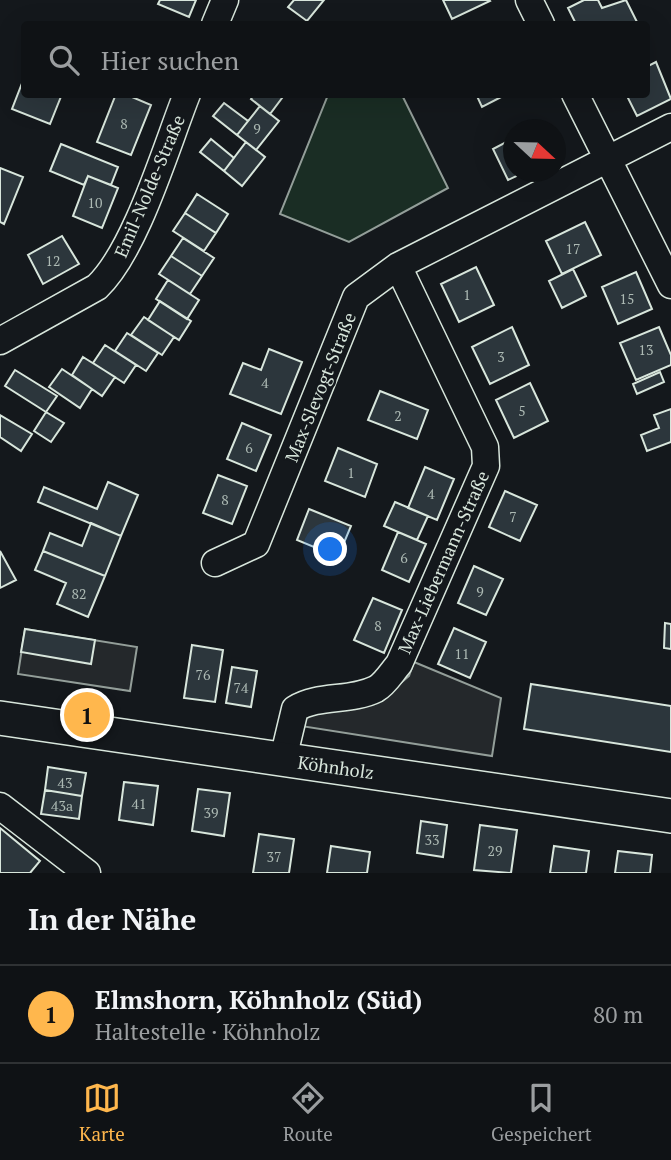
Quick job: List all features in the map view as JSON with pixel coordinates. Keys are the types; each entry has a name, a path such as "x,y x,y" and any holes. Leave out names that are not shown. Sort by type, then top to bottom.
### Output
{"main road":[{"name":"Köhnholz","path":"0,718 671,816"}],"street":[{"path":"216,21 225,0"},
{"path":"529,0 540,21"},
{"name":"Emil-Nolde-Straße","path":"0,341 97,286 110,275 125,249 185,98"},
{"path":"577,98 671,285"},
{"name":"Max-Slevogt-Straße","path":"215,563 256,544 356,298 398,265 671,127"},
{"name":"Max-Liebermann-Straße","path":"283,760 295,709 307,702 356,696 379,688 399,664 486,466 485,447 398,265"},
{"path":"0,806 87,873"}],"green space":[{"path":"327,98 403,98 448,188 349,242 280,214"}],"shaded area":[{"path":"25,629 137,647 130,691 18,674"},
{"path":"414,662 501,698 492,756 301,726 303,715 381,700 409,676"}],"building":[{"path":"160,0 196,0 189,17 158,4"},
{"path":"294,0 324,0 307,21 288,7"},
{"path":"443,0 489,0 490,1 452,19"},
{"path":"584,0 598,0 602,8 626,0 636,21 574,21 568,8"},
{"path":"656,62 671,99 637,116 628,98 650,98 650,65"},
{"path":"21,86 21,98 60,98 50,124 12,109"},
{"path":"114,98 134,98 151,105 131,155 97,142"},
{"path":"252,98 282,98 270,114"},
{"path":"478,98 499,98 482,107"},
{"path":"224,103 248,121 237,135 213,116"},
{"path":"260,106 279,121 256,150 237,135"},
{"path":"211,139 234,158 224,171 200,152"},
{"path":"246,142 265,157 242,186 224,171"},
{"path":"61,144 118,167 111,185 88,176 84,185 50,171"},
{"path":"503,144 503,170 493,149"},
{"path":"0,168 23,177 4,224 0,222"},
{"path":"88,176 118,188 102,228 73,216"},
{"path":"197,194 228,214 216,233 185,213"},
{"path":"185,213 216,233 204,251 173,231"},
{"path":"585,222 601,255 562,274 546,241"},
{"path":"62,236 79,264 43,284 28,255"},
{"path":"183,238 214,258 202,276 171,256"},
{"path":"171,256 202,276 190,294 159,274"},
{"path":"476,267 494,305 459,322 441,284"},
{"path":"573,269 586,296 562,308 549,281"},
{"path":"636,272 652,309 618,324 602,287"},
{"path":"168,280 199,300 187,319 156,299"},
{"path":"160,301 191,321 179,340 148,320"},
{"path":"144,317 174,337 162,355 131,335"},
{"path":"512,327 529,365 490,384 472,347"},
{"path":"659,327 671,355 671,365 636,380 620,343"},
{"path":"127,333 158,353 146,371 115,351"},
{"path":"105,345 136,365 124,383 93,363"},
{"path":"269,349 302,362 281,414 230,394 243,363 261,370"},
{"path":"83,357 115,377 102,396 72,375"},
{"path":"62,369 92,389 80,408 49,387"},
{"path":"15,370 57,396 46,412 5,386"},
{"path":"660,372 664,382 637,394 633,384"},
{"path":"530,383 548,421 514,438 496,400"},
{"path":"380,391 428,410 417,439 368,420"},
{"path":"671,409 671,442 647,451 641,435 659,428 654,415"},
{"path":"46,412 64,423 51,442 34,431"},
{"path":"0,415 32,434 21,451 0,437"},
{"path":"242,423 271,435 256,471 227,459"},
{"path":"338,448 377,464 365,497 325,481"},
{"path":"425,467 454,479 437,520 408,508"},
{"path":"218,475 247,486 232,524 203,513"},
{"path":"108,482 138,495 121,536 38,502 44,487 97,509"},
{"path":"505,491 537,505 520,541 489,527"},
{"path":"395,502 428,516 417,540 384,526"},
{"path":"309,509 351,526 338,557 297,540"},
{"path":"91,523 121,536 105,576 43,551 50,533 82,546"},
{"path":"398,532 426,544 409,582 382,570"},
{"path":"0,551 16,580 0,588"},
{"path":"43,551 105,576 88,617 57,604 66,583 35,570"},
{"path":"474,566 503,579 486,615 458,603"},
{"path":"373,598 402,610 384,653 354,640"},
{"path":"665,623 671,624 671,649 664,648"},
{"path":"454,628 486,642 470,678 438,664"},
{"path":"25,629 95,640 91,664 21,652"},
{"path":"192,645 223,650 215,702 184,698"},
{"path":"232,667 257,671 251,707 226,703"},
{"path":"531,684 671,706 671,752 524,729"},
{"path":"48,767 86,773 82,796 45,790"},
{"path":"124,782 158,786 153,825 119,820"},
{"path":"198,789 230,793 224,836 192,831"},
{"path":"45,790 82,796 79,819 41,814"},
{"path":"421,821 447,825 443,857 417,853"},
{"path":"480,825 517,830 511,873 474,870"},
{"path":"0,828 40,861 30,873 0,873"},
{"path":"259,834 294,839 289,873 253,873"},
{"path":"331,846 370,852 367,873 327,873"},
{"path":"554,846 589,851 586,873 550,873"},
{"path":"618,851 652,855 650,873 615,873"}],"place":[{"name":"Elmshorn, Köhnholz (Süd)","path":"87,715"}]}
